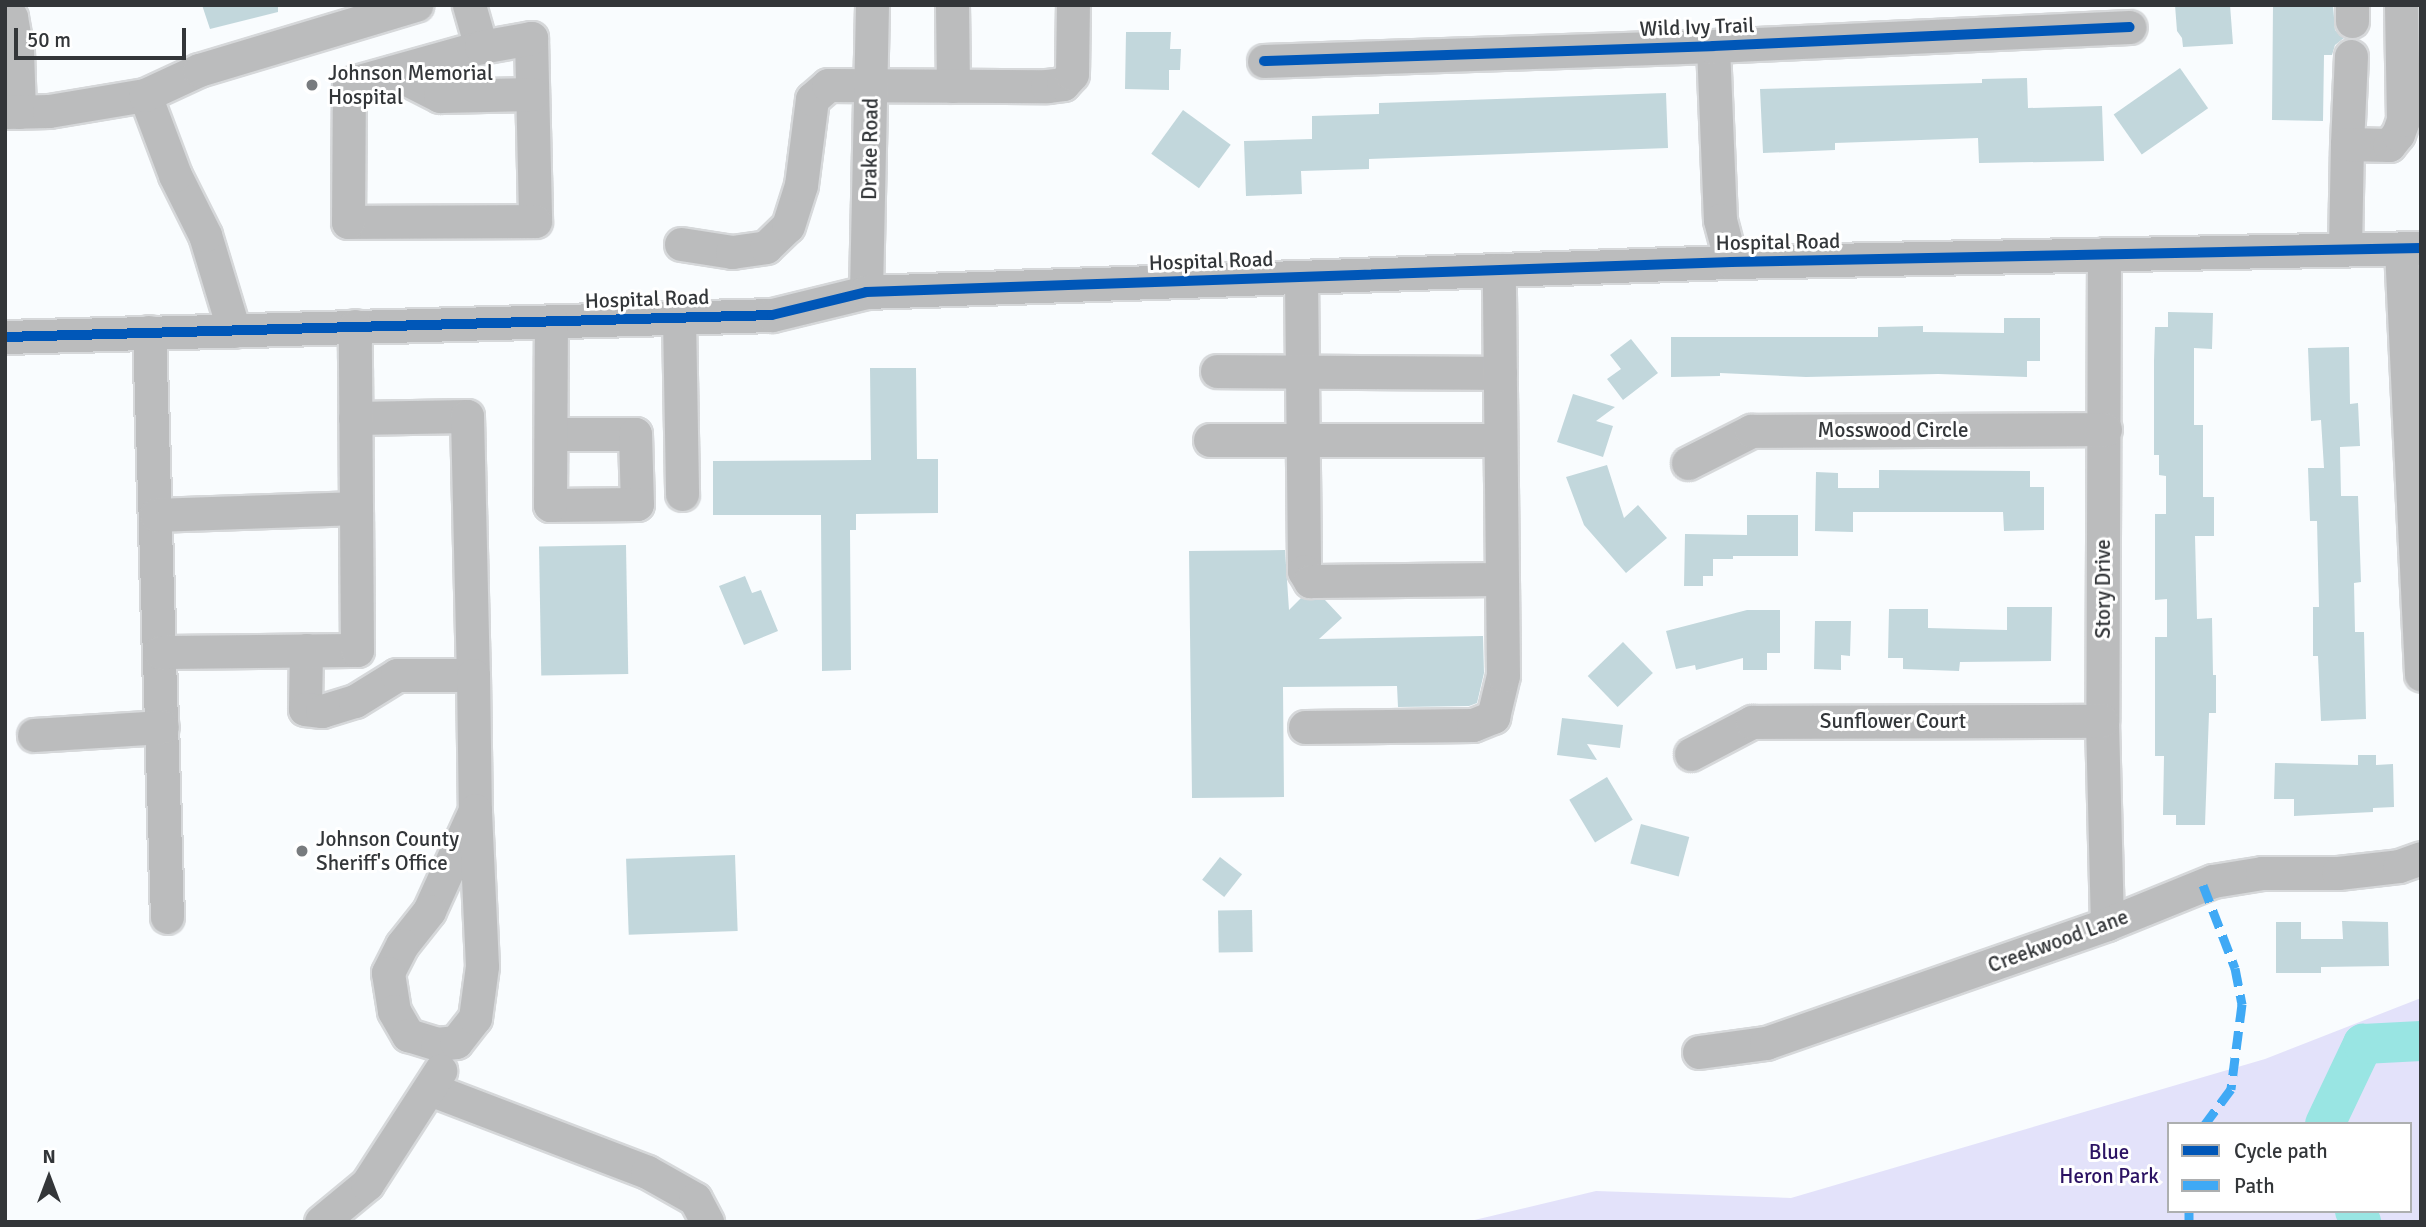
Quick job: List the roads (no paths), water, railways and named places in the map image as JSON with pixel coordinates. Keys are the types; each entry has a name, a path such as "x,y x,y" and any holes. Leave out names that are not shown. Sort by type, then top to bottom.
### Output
{"street":[{"path":"5,6 11,17 12,112 49,111 145,95 199,69 416,5"},
{"path":"469,5 481,47"},
{"name":"Drake Road","path":"866,292 872,5"},
{"path":"681,244 732,252 766,247 788,226 801,185 812,99 828,85 1063,84 1072,74 1073,5"},
{"path":"2347,144 2389,145 2398,134 2403,120 2401,5"},
{"path":"947,11 953,86"},
{"name":"Wild Ivy Trail","path":"1265,61 1713,46 2130,27"},
{"path":"531,38 535,221 348,222 349,84 393,72 481,47 531,38"},
{"path":"1713,46 1720,220 1731,262"},
{"path":"2345,248 2351,56"},
{"path":"393,72 440,96 533,94"},
{"path":"145,95 175,175 205,234 234,331"},
{"path":"2411,248 2421,675"},
{"name":"Hospital Road","path":"5,337 772,315 866,292 1731,262 2411,248"},
{"name":"Story Drive","path":"2104,254 2102,720 2107,924"},
{"path":"1305,727 1473,725 1493,717 1503,675 1499,270"},
{"path":"1301,277 1304,571 1310,580 1502,579"},
{"path":"679,317 682,494"},
{"path":"551,321 551,435"},
{"path":"355,326 356,650"},
{"path":"149,332 167,917"},
{"path":"1217,371 1500,373"},
{"path":"321,1222 367,1184 430,1089 456,1042 475,1018 482,966 475,810 467,416 355,418"},
{"name":"Mosswood Circle","path":"1688,463 1751,431 2105,429"},
{"path":"1210,440 1500,440"},
{"path":"156,515 356,508"},
{"path":"306,650 305,709 322,711 355,701 397,675"},
{"path":"160,652 356,650 397,675 473,675"},
{"name":"Sunflower Court","path":"1691,754 1752,722 2102,720"},
{"path":"34,735 162,727"},
{"path":"456,1042 437,1044 408,1035 394,1011 387,973 402,946 429,911 475,810"},
{"name":"Creekwood Lane","path":"1699,1052 1766,1043 2107,924 2213,881 2262,873 2338,873 2399,866 2421,858"},
{"path":"430,1089 647,1172 695,1199 707,1222"}],"waterway":[{"path":"2326,1122 2363,1044 2421,1041"},
{"path":"2356,1213 2361,1222"}],"place":[{"name":"Johnson Memorial Hospital","path":"312,85"},
{"name":"Johnson County Sheriff's Office","path":"302,851"}],"park label":[{"name":"Blue Heron Park","path":"2109,1164"}]}
